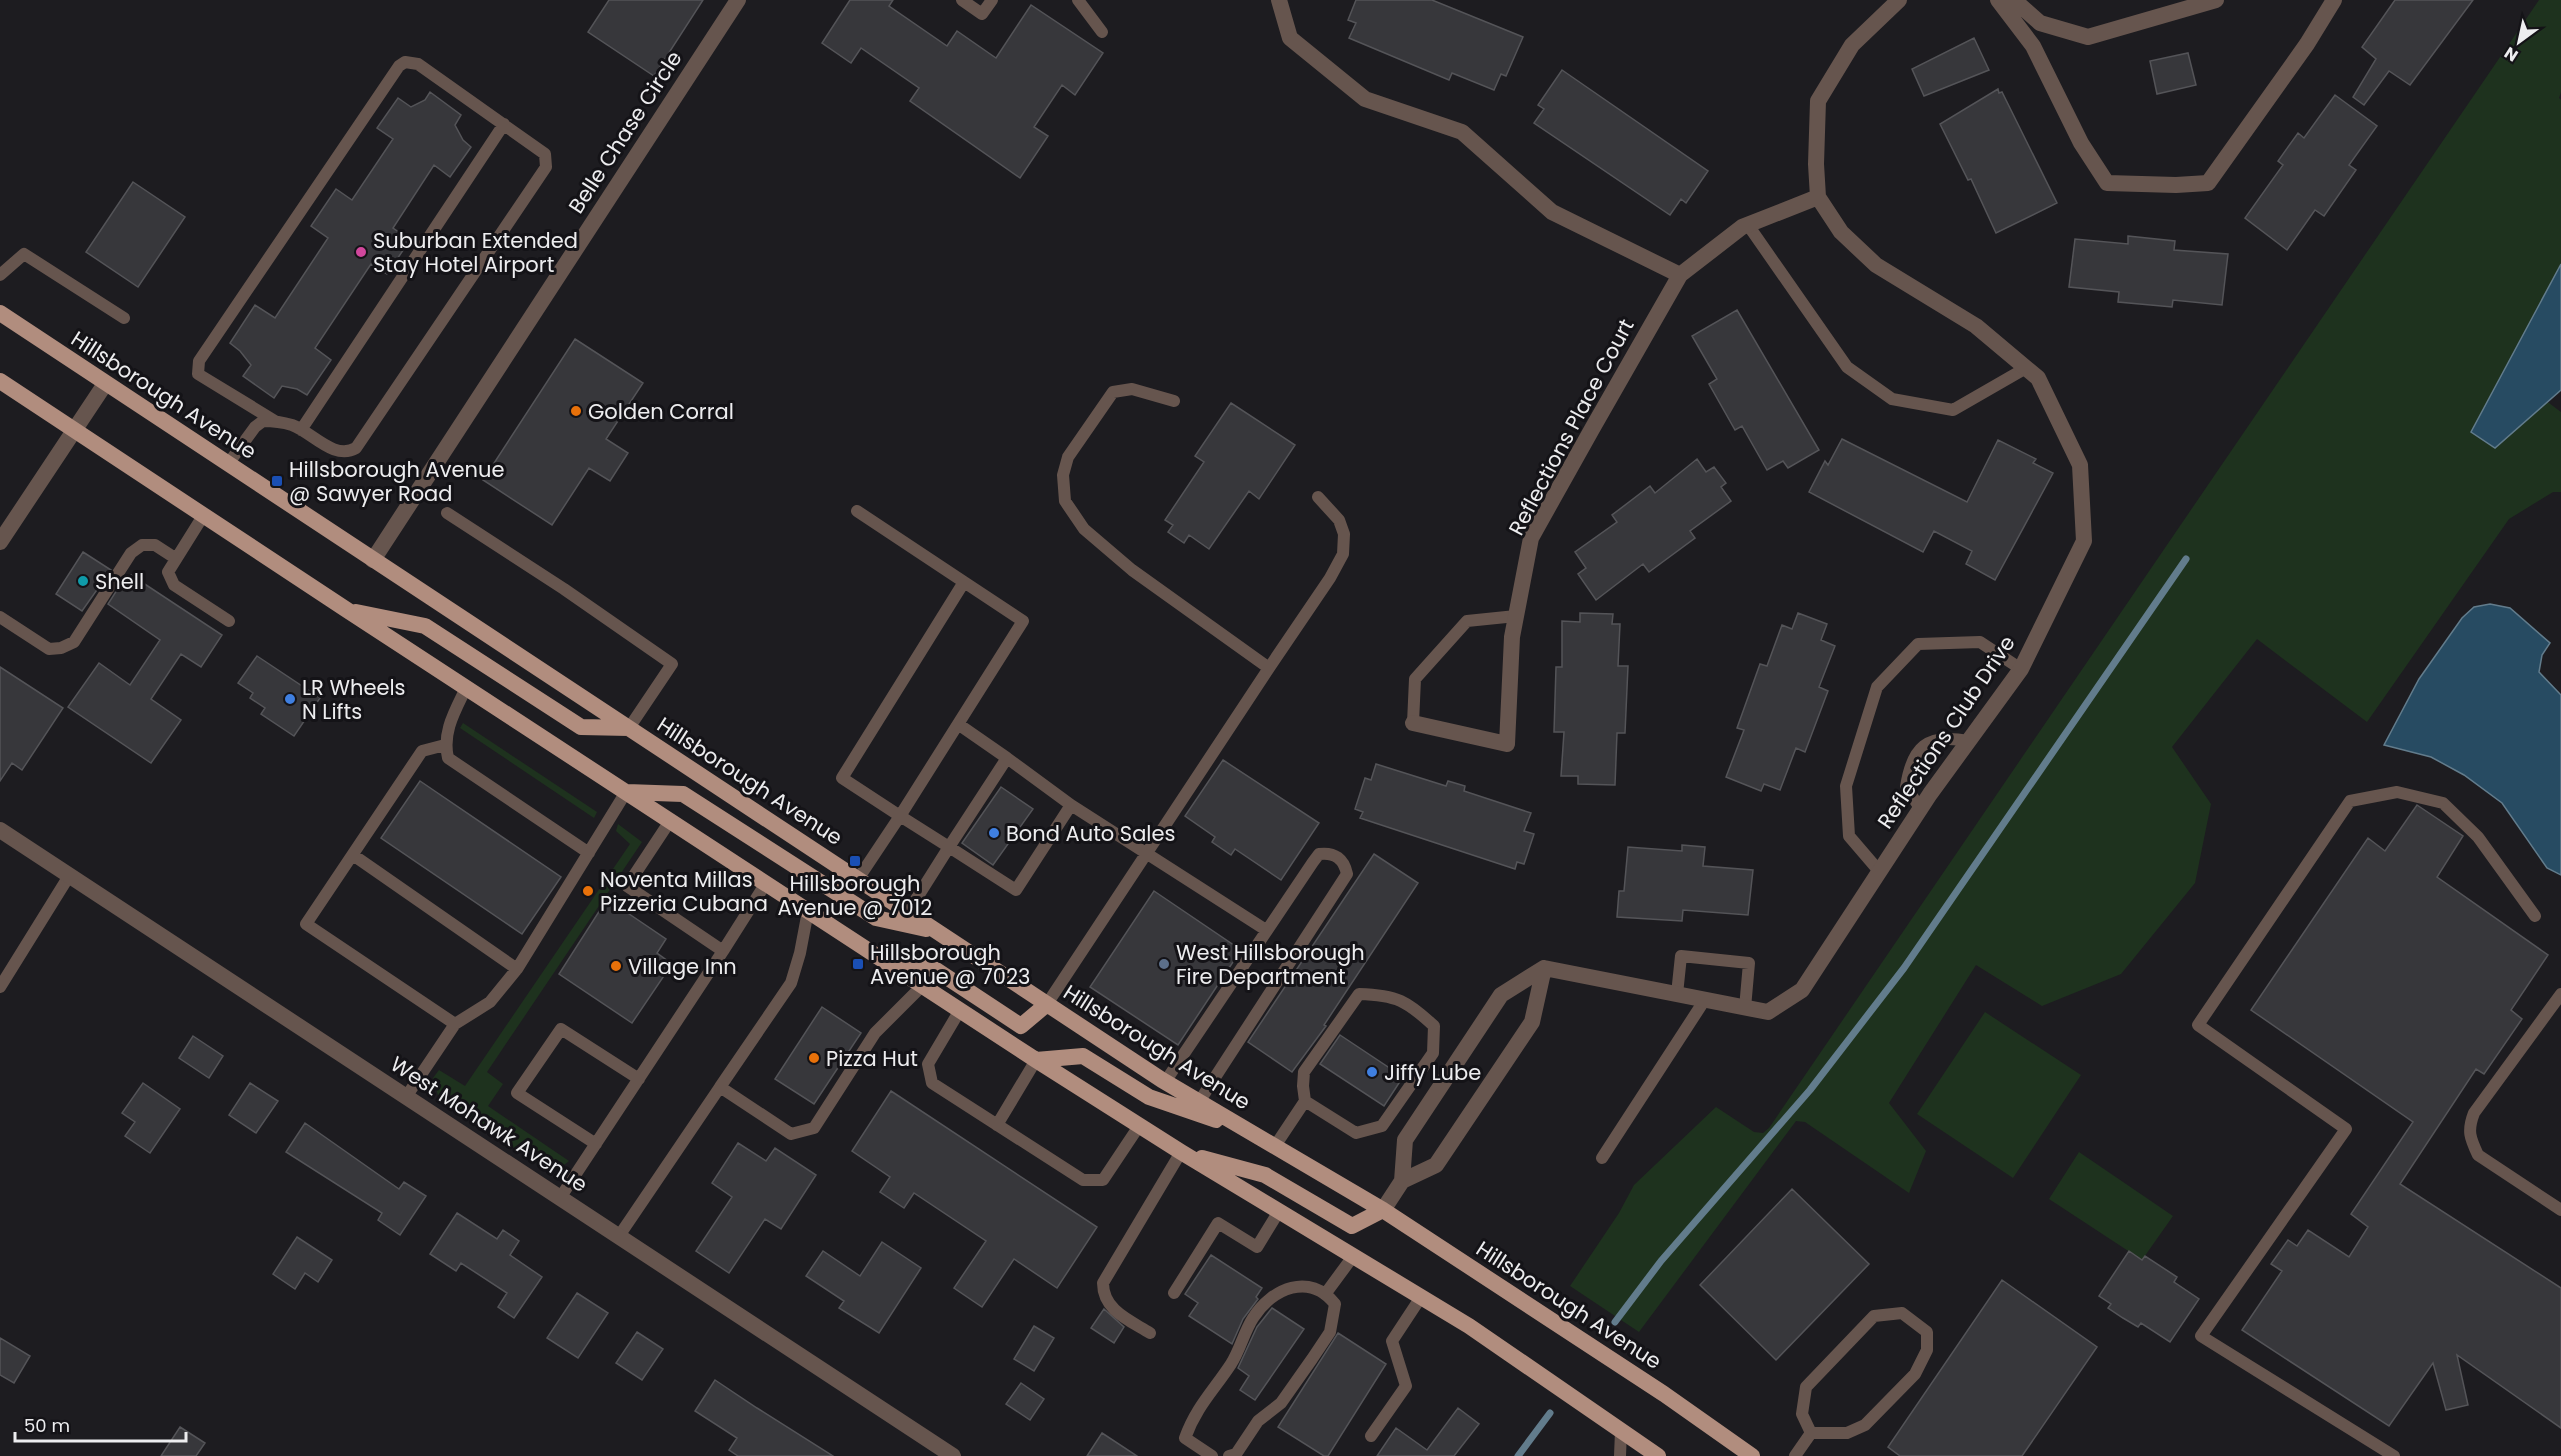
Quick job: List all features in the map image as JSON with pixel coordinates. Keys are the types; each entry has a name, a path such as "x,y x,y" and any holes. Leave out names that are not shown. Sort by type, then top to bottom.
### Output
{"main road":[{"name":"Hillsborough Avenue","path":"0,313 1165,1082 1383,1210 1664,1394 1752,1456"},
{"path":"0,381 1036,1060 1181,1152 1469,1326 1658,1456"},
{"path":"347,610 424,626 581,727 629,728"},
{"path":"626,792 683,794 876,918 936,931"},
{"path":"864,948 936,970 1021,1026 1047,1004"},
{"path":"1036,1060 1083,1056 1149,1097 1248,1131"},
{"path":"1181,1152 1265,1175 1352,1226 1383,1210"}],"street":[{"path":"1279,0 1290,38 1365,99 1462,132 1552,212 1680,275"},
{"name":"Reflections Club Drive","path":"1544,968 1768,1012 1802,990 1920,808 2021,669 2084,541 2080,465 2038,378 1976,326 1876,265 1841,232 1818,197 1816,164 1818,101 1852,45 1899,0"},
{"path":"1998,0 2033,46 2081,143 2107,183 2176,185 2208,183 2307,44 2334,0"},
{"path":"2014,0 2040,22 2088,37 2216,0"},
{"name":"Belle Chase Circle","path":"374,560 737,1"},
{"name":"Reflections Place Court","path":"1413,723 1507,744 1512,637 1531,538 1680,275 1742,227 1818,197"},
{"path":"0,542 105,384"},
{"name":"West Mohawk Avenue","path":"0,830 953,1456"},
{"path":"1402,1181 1436,1165 1500,1070 1532,1022 1544,968"},
{"path":"1383,1210 1402,1181 1406,1140 1501,995 1544,968"}],"lane":[{"path":"962,0 982,14 992,0"},
{"path":"1078,0 1102,32"},
{"path":"228,464 255,427 263,421 292,425 335,450 346,452 356,448 544,171 547,161 545,154 423,66 411,62 399,66 199,361 198,374 275,421"},
{"path":"301,430 504,124"},
{"path":"1748,225 1847,367 1892,399 1953,410 2026,368"},
{"path":"0,275 24,254 123,318"},
{"path":"1174,401 1132,389 1113,392 1068,457 1063,475 1065,501 1084,529 1132,570 1269,668"},
{"path":"1047,1004 1330,578 1343,554 1344,534 1339,520 1318,497"},
{"path":"857,511 1023,621 858,879"},
{"path":"447,513 564,589 672,664 629,728"},
{"path":"203,516 168,572 174,585 229,621"},
{"path":"0,617 49,649 61,648 74,642 131,553 142,544 155,545 175,558"},
{"path":"964,582 842,778 1016,890 1071,805"},
{"path":"1413,723 1415,679 1467,621 1516,616"},
{"path":"1879,871 1849,836 1846,786 1877,687 1918,644 1980,642 2021,669"},
{"path":"466,688 450,722 445,745 448,758 589,853"},
{"path":"958,724 1071,805 1266,930"},
{"path":"1920,808 1906,787 1909,765 1923,745 1948,737 1968,741"},
{"path":"445,745 422,751 306,924 455,1024"},
{"path":"908,912 1007,758"},
{"path":"406,1097 455,1024 490,1002 517,969 626,792"},
{"path":"2394,1456 2201,1336 2346,1129 2198,1026 2350,801 2397,792 2443,803 2478,837 2535,916"},
{"path":"670,821 627,886 723,951"},
{"path":"1165,1082 1319,854 1327,853 1336,856 1345,864 1347,874 1199,1102"},
{"path":"353,855 517,969"},
{"path":"0,987 69,876"},
{"path":"561,1198 766,883"},
{"path":"618,1236 790,983 801,953 808,911"},
{"path":"1677,994 1681,956 1749,963 1745,1008"},
{"path":"720,1087 791,1134 814,1128 875,1033 922,986"},
{"path":"1275,1146 1305,1101 1304,1072 1359,994 1388,994 1408,1005 1434,1026 1433,1053 1382,1126 1356,1133 1305,1101"},
{"path":"2561,994 2474,1113 2469,1127 2478,1155 2561,1210"},
{"path":"1602,1158 1704,1001"},
{"path":"960,1010 928,1064 932,1083 1083,1180 1103,1180 1139,1126"},
{"path":"596,1144 518,1093 561,1029 639,1079"},
{"path":"997,1125 1036,1060"},
{"path":"1150,1333 1107,1303 1103,1293 1103,1283 1181,1152"},
{"path":"1174,1293 1218,1223 1257,1247 1279,1210"},
{"path":"1326,1293 1354,1255"},
{"path":"1212,1456 1185,1438 1192,1419 1231,1364 1253,1317 1275,1295 1300,1285 1326,1293 1335,1304 1330,1332 1281,1403 1258,1420 1236,1454 1229,1456"},
{"path":"1371,1436 1406,1386 1392,1341 1421,1297"},
{"path":"1902,1313 1928,1332 1927,1350 1915,1374 1865,1425 1847,1433 1811,1433 1802,1414 1806,1387 1874,1317 1902,1313"},
{"path":"1620,1456 1621,1431"},
{"path":"1796,1456 1811,1433"}],"green space":[{"path":"2539,0 2561,0 2561,92 2559,98 2561,100 2561,264 2471,432 2495,447 2547,402 2549,403 2561,412 2561,492 2553,492 2509,519 2367,722 2257,639 2172,747 2211,804 2195,883 2121,974 2042,1006 1976,965 1889,1103 1926,1151 1909,1193 1805,1122 1796,1121 1639,1332 1570,1286 1619,1213 1634,1185 1716,1107 1754,1132 1763,1133 1769,1128"},
{"path":"463,723 597,812 594,818 460,728"},
{"path":"618,824 642,842 487,1072 503,1084 488,1106 569,1161 563,1166 550,1168 542,1166 439,1099 433,1078 439,1070 465,1086 630,844 616,831"},
{"path":"1985,1012 2081,1075 2013,1178 1917,1114"},
{"path":"2079,1152 2173,1216 2142,1260 2049,1199"}],"water":[{"path":"2561,264 2561,390 2495,448 2471,432"},
{"path":"2490,604 2510,608 2550,643 2542,655 2539,672 2561,695 2561,875 2547,868 2502,803 2464,775 2431,757 2384,745 2419,679 2462,618 2474,607"}],"building":[{"path":"609,0 703,0 654,76 588,32"},
{"path":"850,0 893,0 889,6 947,46 957,31 996,58 1031,5 1103,53 1075,95 1062,85 1034,127 1048,136 1020,178 910,101 919,88 861,48 851,63 822,43"},
{"path":"1356,0 1432,0 1523,37 1506,76 1501,74 1494,90 1452,73 1449,80 1349,38 1356,23 1348,20"},
{"path":"2395,0 2473,0 2410,85 2389,71 2364,105 2353,97 2376,59 2362,47"},
{"path":"1974,38 1989,70 1924,96 1912,69"},
{"path":"2188,53 2196,85 2157,94 2150,61"},
{"path":"1562,70 1708,171 1686,203 1681,199 1670,215 1534,123 1544,109 1538,105"},
{"path":"1998,89 1999,93 2002,92 2057,203 1996,233 1971,179 1968,180 1940,124"},
{"name":"Suburban Extended Stay Hotel Airport","path":"430,92 461,115 455,125 463,140 471,147 450,177 434,165 393,228 410,240 387,274 371,264 315,348 331,360 307,395 297,389 282,386 274,398 243,376 251,365 230,343 255,305 275,318 328,238 311,226 336,189 352,200 393,139 377,128 398,98 411,107 425,100"},
{"path":"2335,95 2377,126 2349,165 2356,170 2324,216 2315,210 2287,250 2245,218 2283,165 2278,161 2298,133 2304,138"},
{"path":"133,182 185,217 138,287 86,252"},
{"path":"2128,236 2175,241 2174,250 2228,254 2222,305 2173,300 2172,307 2118,302 2119,292 2069,287 2075,239 2128,244"},
{"path":"1737,310 1819,450 1788,468 1783,461 1767,470 1742,426 1735,430 1709,384 1717,379 1692,336"},
{"name":"Golden Corral","path":"575,339 643,383 606,439 628,453 610,481 589,468 552,525 483,480"},
{"path":"1231,403 1295,445 1259,499 1249,491 1209,549 1189,535 1184,543 1168,532 1173,525 1165,520 1204,462 1195,456"},
{"path":"1842,439 1967,502 1998,440 2036,459 2033,463 2053,473 1995,580 1966,564 1972,551 1934,531 1923,552 1809,492 1825,461 1828,465"},
{"path":"1697,459 1706,472 1714,467 1726,483 1721,487 1731,501 1690,531 1695,538 1649,572 1643,564 1596,600 1578,574 1586,568 1575,552 1617,522 1612,515 1650,486 1655,493"},
{"name":"Shell","path":"83,552 111,570 82,611 56,594"},
{"path":"131,575 222,635 201,667 181,654 151,699 181,720 151,763 68,707 99,663 130,685 160,640 108,604 124,579 127,581"},
{"path":"1580,613 1613,614 1612,624 1620,624 1618,666 1628,666 1625,733 1617,733 1615,785 1578,784 1578,776 1561,776 1564,732 1554,732 1556,667 1562,667 1562,621 1580,622"},
{"path":"1798,613 1827,624 1821,640 1835,646 1819,687 1828,691 1805,752 1796,748 1780,790 1764,784 1761,791 1726,777 1744,730 1737,728 1760,664 1767,666 1782,625 1792,629"},
{"path":"257,656 320,698 294,736 261,714 265,708 250,698 253,693 238,683"},
{"path":"0,667 63,708 22,770 12,763 0,781"},
{"path":"1223,760 1319,823 1281,880 1235,849 1231,855 1212,842 1215,837 1185,816"},
{"path":"1376,764 1446,786 1448,781 1465,786 1464,791 1531,813 1524,831 1534,834 1524,864 1517,862 1515,869 1360,818 1363,812 1355,809 1365,778 1371,780"},
{"path":"420,781 561,877 522,934 381,838"},
{"path":"1001,787 1033,809 993,865 962,843"},
{"path":"2417,805 2463,836 2437,877 2548,955 2511,1010 2522,1019 2484,1074 2476,1069 2400,1184 2561,1288 2561,1428 2457,1355 2468,1405 2446,1410 2433,1363 2389,1426 2242,1330 2282,1271 2271,1264 2288,1240 2297,1246 2308,1230 2349,1257 2368,1227 2351,1214 2413,1122 2251,1010 2368,838 2385,851"},
{"path":"1682,845 1705,847 1703,866 1753,870 1748,915 1683,910 1682,921 1617,917 1619,891 1624,891 1628,847 1682,851"},
{"path":"1374,854 1418,883 1324,1025 1326,1026 1292,1072 1248,1042"},
{"path":"1154,891 1241,950 1178,1045 1090,987"},
{"path":"607,899 666,939 657,953 672,964 632,1023 559,974"},
{"path":"822,1007 861,1033 814,1104 775,1079"},
{"path":"1340,1035 1403,1077 1384,1106 1320,1064"},
{"path":"193,1036 223,1056 209,1078 179,1058"},
{"path":"143,1083 180,1109 150,1153 125,1136 135,1122 122,1113"},
{"path":"250,1083 278,1101 256,1133 229,1115"},
{"path":"891,1091 1097,1227 1057,1288 1014,1259 982,1307 954,1288 986,1241 914,1193 904,1208 880,1192 890,1177 852,1151"},
{"path":"305,1123 399,1189 404,1182 426,1196 400,1235 378,1220 382,1213 286,1152"},
{"path":"738,1143 766,1161 775,1148 816,1175 781,1229 765,1219 729,1273 696,1251 732,1197 712,1183"},
{"path":"1792,1189 1869,1264 1776,1360 1700,1285"},
{"path":"457,1213 497,1239 503,1230 519,1241 510,1255 542,1277 514,1318 498,1307 507,1293 461,1263 456,1271 430,1254"},
{"path":"297,1237 332,1260 318,1282 305,1273 295,1289 273,1274"},
{"path":"882,1242 921,1268 879,1333 839,1308 844,1301 806,1276 823,1251 860,1276"},
{"path":"2129,1251 2142,1260 2145,1256 2177,1277 2174,1282 2199,1299 2170,1342 2141,1323 2138,1327 2123,1318 2108,1308 2111,1304 2099,1296"},
{"path":"1211,1255 1262,1288 1256,1297 1258,1299 1243,1319 1232,1344 1189,1316 1198,1303 1185,1294"},
{"path":"2002,1280 2097,1347 2022,1456 1900,1456 1888,1447"},
{"path":"577,1293 608,1313 578,1358 547,1338"},
{"path":"1272,1308 1304,1329 1255,1400 1240,1390 1249,1376 1238,1368 1257,1327"},
{"path":"1104,1309 1124,1327 1114,1343 1091,1328"},
{"path":"1034,1326 1054,1338 1034,1371 1014,1359"},
{"path":"637,1332 663,1349 642,1380 616,1363"},
{"path":"1338,1333 1386,1364 1328,1456 1324,1456 1278,1427"},
{"path":"0,1338 30,1356 14,1383 0,1375"},
{"path":"715,1380 833,1456 738,1456 729,1450 737,1438 695,1411"},
{"path":"1021,1383 1044,1399 1030,1420 1006,1404"},
{"path":"1458,1408 1479,1424 1454,1456 1377,1456 1396,1428 1427,1450"},
{"path":"180,1427 205,1443 196,1456 161,1456"},
{"path":"1102,1433 1137,1456 1087,1456"}],"waterway":[{"path":"1615,1322 1661,1261 1810,1090 1904,968 2186,559"},
{"path":"1518,1456 1550,1413"}],"place":[{"name":"Suburban Extended Stay Hotel Airport","path":"361,252"},
{"name":"Golden Corral","path":"576,411"},
{"name":"Hillsborough Avenue @ Sawyer Road","path":"277,481"},
{"name":"Shell","path":"83,581"},
{"name":"LR Wheels N Lifts","path":"290,699"},
{"name":"Bond Auto Sales","path":"994,833"},
{"name":"Hillsborough Avenue @ 7012","path":"855,861"},
{"name":"Noventa Millas Pizzeria Cubana","path":"588,891"},
{"name":"Hillsborough Avenue @ 7023","path":"858,964"},
{"name":"West Hillsborough Fire Department","path":"1164,964"},
{"name":"Village Inn","path":"616,966"},
{"name":"Pizza Hut","path":"814,1058"},
{"name":"Jiffy Lube","path":"1372,1072"}]}
